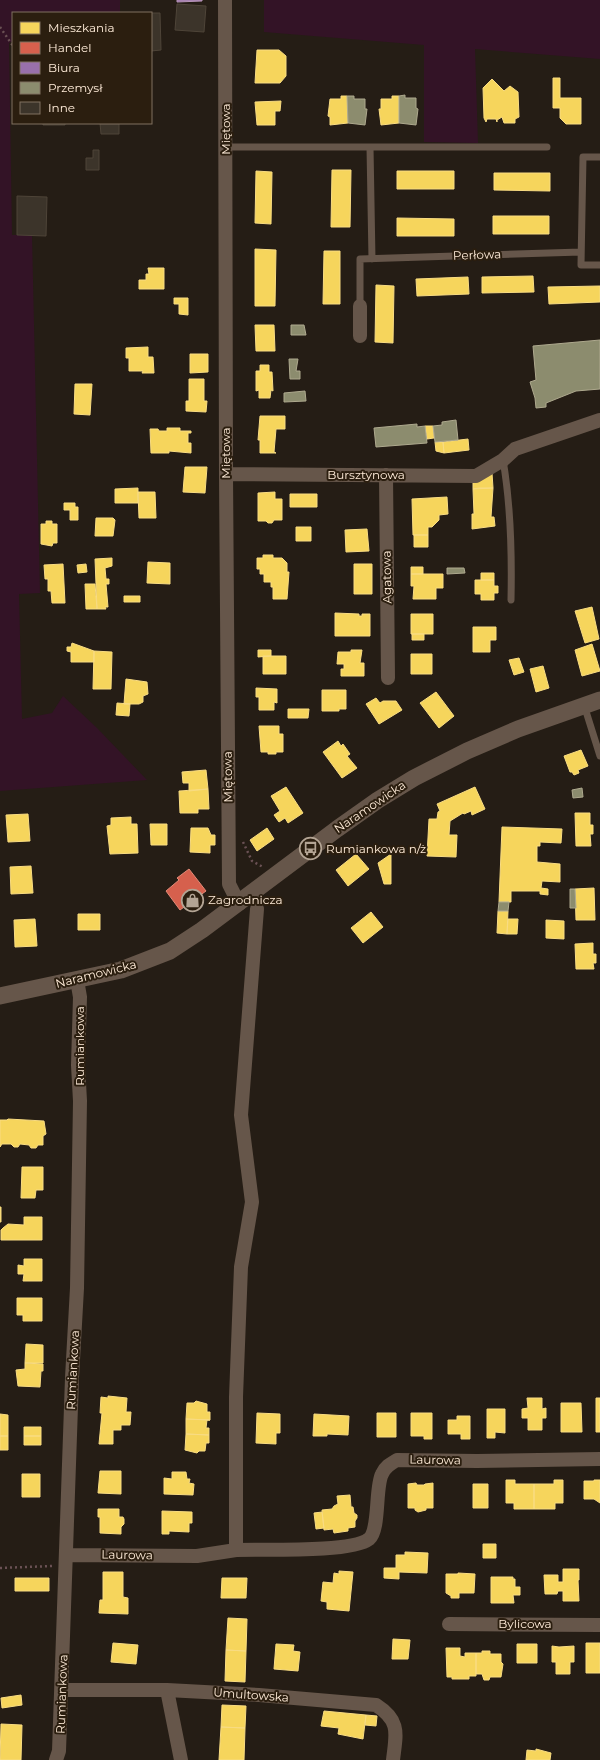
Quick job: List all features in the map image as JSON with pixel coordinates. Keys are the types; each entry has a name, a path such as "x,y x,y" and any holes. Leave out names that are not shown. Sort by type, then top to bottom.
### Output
{"street":[{"name":"Miętowa","path":"225,0 229,884 239,904"},
{"path":"360,306 360,336"},
{"name":"Bursztynowa","path":"226,474 476,476 503,460 515,449 600,420"},
{"name":"Agatowa","path":"386,475 388,678"},
{"name":"Naramowicka","path":"0,992 77,980 121,970 158,956 187,940 239,904 337,829 378,800 414,778 507,734 592,703"},
{"path":"236,1550 236,1398 241,1267 252,1202 241,1115 257,909"},
{"name":"Rumiankowa","path":"56,1760 59,1751 62,1690 77,1272 80,1101 78,1065 80,997 77,980"},
{"name":"Laurowa","path":"66,1560 197,1556 236,1550 342,1547 360,1544 370,1538 374,1527 381,1476 388,1465 396,1460 485,1461 600,1459"},
{"name":"Bylicowa","path":"449,1624 600,1625"},
{"name":"Umultowska","path":"62,1690 167,1690 260,1695 376,1705 387,1712 394,1723 396,1735 393,1760"},
{"path":"167,1690 181,1760"}],"lane":[{"path":"226,146 547,147"},
{"path":"360,306 360,259 372,259 370,147"},
{"path":"600,157 583,157 581,266 600,265"},
{"name":"Perłowa","path":"372,259 581,252"},
{"path":"503,460 507,487 511,554 510,600"},
{"path":"592,703 600,756"}],"path":[{"path":"0,26 12,44"},
{"path":"243,841 252,861 263,868"},
{"path":"0,1568 66,1560"}],"shaded area":[{"path":"0,0 120,0 120,12 12,12 12,42 9,43 12,235 32,235 40,593 19,594 22,719 52,713 63,696 97,728 147,780 0,791"},
{"path":"264,0 600,0 600,59 475,49 478,143 424,142 424,45 264,32"}],"building: Mieszkania":[{"path":"257,50 279,50 286,56 286,76 280,83 255,83"},
{"path":"553,78 560,78 560,98 581,98 581,124 566,124 560,118 560,108 553,108"},
{"path":"492,79 504,91 510,86 518,92 519,117 515,119 515,123 504,123 502,117 497,120 497,122 496,119 487,119 486,122 484,118 483,88"},
{"path":"341,96 347,96 348,123 330,125 330,117 328,116 330,99 341,99"},
{"path":"392,96 399,96 399,123 381,125 379,109 381,109 381,99 392,99"},
{"path":"281,101 280,111 275,111 275,125 257,125 255,102"},
{"path":"332,170 351,170 350,227 331,227"},
{"path":"256,171 272,172 271,224 255,223"},
{"path":"397,171 454,171 454,189 397,189"},
{"path":"494,173 550,173 550,191 494,190"},
{"path":"493,216 549,216 549,234 493,234"},
{"path":"397,218 454,219 454,236 397,236"},
{"path":"255,249 276,250 275,306 255,306"},
{"path":"324,251 340,251 340,304 323,304"},
{"path":"148,268 164,268 164,289 139,289 139,280 146,280 146,274 149,274"},
{"path":"533,276 534,292 482,293 482,277"},
{"path":"468,277 469,294 417,296 416,279"},
{"path":"376,285 394,286 393,343 375,342"},
{"path":"600,286 600,302 549,304 548,287"},
{"path":"174,298 188,298 188,315 179,314 179,304 174,304"},
{"path":"255,325 274,325 275,351 256,351"},
{"path":"148,347 148,357 153,357 154,373 129,371 129,358 126,358 126,348"},
{"path":"190,354 208,354 208,372 190,373"},
{"path":"260,365 269,365 269,372 272,372 273,391 271,390 270,398 259,398 259,390 256,391 256,371 260,371"},
{"path":"189,379 204,379 204,401 207,401 206,412 186,411 186,401 189,401"},
{"path":"75,384 92,384 90,415 74,414"},
{"path":"260,416 285,416 285,429 276,429 274,452 276,453 260,453 260,440 258,440"},
{"path":"425,426 433,426 434,438 427,439"},
{"path":"167,428 180,428 180,431 191,431 191,433 188,433 188,443 191,443 191,453 169,451 169,453 151,453 150,429 167,431"},
{"path":"468,439 469,450 444,453 443,442"},
{"path":"435,442 443,442 444,453 436,451"},
{"path":"185,467 207,467 205,493 183,492"},
{"path":"492,473 493,488 473,489 473,480"},
{"path":"138,488 138,503 115,503 115,489"},
{"path":"493,488 491,517 494,517 495,526 472,529 472,514 474,514 473,489"},
{"path":"138,492 155,492 156,518 139,518"},
{"path":"275,492 275,499 282,499 282,520 274,520 272,523 258,521 258,493"},
{"path":"290,494 317,494 317,507 290,507"},
{"path":"447,497 448,514 439,515 439,520 432,527 428,527 428,535 413,535 412,499"},
{"path":"64,503 75,503 75,507 78,507 78,520 70,520 70,510 64,510"},
{"path":"96,518 113,518 115,520 113,536 95,536"},
{"path":"46,521 52,521 52,524 57,524 57,543 53,543 52,546 41,544 41,524 46,524"},
{"path":"296,527 311,527 311,541 296,541"},
{"path":"367,529 369,551 346,552 345,530"},
{"path":"414,535 428,535 428,547 414,547"},
{"path":"263,555 273,555 273,558 282,558 287,563 287,572 289,572 287,599 273,599 273,587 271,587 271,582 264,582 264,574 260,574 260,569 257,569 257,558 263,558"},
{"path":"112,558 112,566 105,568 106,579 109,579 109,584 106,584 108,607 105,607 106,609 97,609 95,559"},
{"path":"148,562 170,563 170,584 147,583"},
{"path":"63,564 65,603 52,603 51,591 48,591 48,579 45,579 44,565"},
{"path":"86,564 87,572 78,573 77,565"},
{"path":"354,564 372,564 372,594 354,594"},
{"path":"411,567 423,567 423,574 411,574"},
{"path":"481,573 494,573 494,580 481,580"},
{"path":"411,574 443,574 443,588 436,588 436,599 413,599 414,586 411,586"},
{"path":"475,580 494,580 494,586 498,586 498,593 494,593 494,600 481,600 481,594 475,594"},
{"path":"85,584 95,584 97,609 86,609"},
{"path":"124,596 140,596 140,602 124,602"},
{"path":"592,607 599,639 585,643 575,611"},
{"path":"335,613 359,614 359,616 362,616 362,614 370,614 370,636 335,636"},
{"path":"411,614 433,614 433,634 411,634"},
{"path":"473,627 496,627 496,640 490,640 490,652 473,652"},
{"path":"412,634 424,634 424,640 412,640"},
{"path":"72,643 94,651 94,662 71,662 71,652 67,651 67,647 71,647"},
{"path":"592,644 600,671 582,676 575,650"},
{"path":"258,650 271,650 271,656 258,657"},
{"path":"351,650 362,650 360,663 364,663 364,676 341,676 341,669 344,669 344,664 337,664 338,652 351,652"},
{"path":"94,651 112,652 111,689 93,689"},
{"path":"411,654 432,654 432,674 411,674"},
{"path":"263,656 286,656 286,674 263,674"},
{"path":"519,658 524,672 514,675 509,660"},
{"path":"543,666 549,688 536,692 530,669"},
{"path":"126,679 147,682 148,694 143,696 143,702 139,704 124,704"},
{"path":"256,688 277,689 277,703 274,702 274,710 259,710 259,697 256,697"},
{"path":"322,690 346,690 346,709 339,709 339,711 322,711"},
{"path":"436,692 454,716 439,728 420,703"},
{"path":"376,698 380,703 383,701 396,701 402,710 379,724 366,704"},
{"path":"117,703 130,704 129,716 116,715"},
{"path":"288,709 309,709 308,718 288,718"},
{"path":"259,726 279,726 279,734 283,734 283,752 268,754 268,752 261,752"},
{"path":"338,741 341,746 343,744 350,754 347,756 357,768 342,778 323,752"},
{"path":"581,750 588,766 578,770 579,773 574,775 570,772 564,756"},
{"path":"206,770 208,789 189,791 189,783 183,783 182,772"},
{"path":"286,787 303,813 288,823 285,818 279,822 274,815 280,811 271,796"},
{"path":"475,787 485,809 472,815 471,811 464,814 463,813 450,821 449,835 457,835 456,857 427,856 429,819 437,819 438,812 440,811 437,804"},
{"path":"208,789 209,809 198,809 198,813 180,813 179,791"},
{"path":"575,813 590,813 590,825 593,825 593,834 590,834 591,846 576,846"},
{"path":"28,814 30,841 8,842 6,815"},
{"path":"131,817 131,824 137,824 138,853 110,854 107,826 111,825 111,818"},
{"path":"150,824 167,824 167,845 151,845"},
{"path":"502,827 562,829 561,843 540,842 540,846 537,846 537,862 560,864 560,882 542,881 541,888 548,889 548,895 540,894 540,891 511,891 511,902 499,902"},
{"path":"191,828 208,828 211,835 215,835 215,845 210,845 210,853 190,852"},
{"path":"267,828 274,839 257,851 250,840"},
{"path":"356,854 369,869 348,886 336,870"},
{"path":"391,854 391,884 384,884 378,863"},
{"path":"31,866 33,893 11,894 10,867"},
{"path":"594,888 595,920 576,920 575,889"},
{"path":"498,911 508,911 507,934 497,933"},
{"path":"371,912 383,927 363,943 351,928"},
{"path":"78,914 100,914 100,930 78,930"},
{"path":"35,919 37,946 15,947 14,920"},
{"path":"508,919 518,919 517,934 507,934"},
{"path":"546,920 564,921 564,939 546,938"},
{"path":"593,943 593,954 596,954 596,963 593,963 594,969 576,969 575,944"},
{"path":"0,1120 44,1121 46,1134 43,1136 43,1145 38,1145 36,1148 31,1148 29,1145 20,1144 18,1147 14,1147 11,1144 2,1144 0,1147"},
{"path":"22,1167 43,1167 43,1190 36,1190 35,1198 21,1198"},
{"path":"1,1207 1,1222 0,1222"},
{"path":"24,1217 42,1217 42,1240 1,1240 1,1230 3,1228 8,1224 24,1225"},
{"path":"24,1259 42,1259 42,1281 23,1281 24,1274 18,1274 18,1265 24,1266"},
{"path":"17,1298 42,1298 42,1321 23,1321 23,1315 17,1315"},
{"path":"26,1344 43,1345 43,1363 25,1363"},
{"path":"25,1363 43,1364 40,1387 18,1386 16,1370 25,1369"},
{"path":"108,1396 127,1398 126,1412 131,1412 130,1425 121,1425 121,1430 113,1430 113,1444 99,1444 102,1413 100,1413 101,1397 108,1398"},
{"path":"527,1398 542,1398 542,1409 546,1408 546,1418 542,1418 542,1430 528,1430 528,1418 522,1418 522,1409 528,1408"},
{"path":"596,1398 600,1398 600,1432 596,1432"},
{"path":"196,1401 207,1404 207,1412 210,1412 210,1420 186,1419 187,1403 194,1403"},
{"path":"561,1403 581,1403 582,1432 561,1432"},
{"path":"487,1409 505,1409 505,1433 495,1432 495,1438 487,1438"},
{"path":"257,1413 280,1414 280,1433 276,1433 276,1444 256,1443"},
{"path":"377,1413 396,1413 396,1437 377,1437"},
{"path":"411,1413 432,1413 432,1439 424,1439 424,1436 411,1436"},
{"path":"0,1414 8,1415 8,1436 0,1436"},
{"path":"314,1414 349,1416 348,1435 327,1434 327,1436 313,1436"},
{"path":"457,1416 470,1416 470,1439 461,1439 461,1434 448,1434 448,1420 457,1420"},
{"path":"186,1419 210,1420 207,1420 206,1428 209,1428 209,1435 186,1434"},
{"path":"24,1427 41,1427 41,1436 24,1436"},
{"path":"186,1434 209,1435 209,1443 206,1443 205,1451 199,1451 197,1453 185,1450"},
{"path":"0,1436 8,1436 8,1450 0,1450"},
{"path":"24,1436 41,1436 41,1445 24,1445"},
{"path":"100,1471 121,1471 121,1494 98,1493"},
{"path":"172,1472 186,1472 187,1479 190,1479 189,1483 194,1484 193,1495 164,1494 164,1478 172,1479"},
{"path":"22,1474 40,1474 40,1497 22,1497"},
{"path":"506,1480 515,1480 515,1484 534,1484 534,1509 514,1509 514,1503 506,1503"},
{"path":"554,1480 563,1480 563,1503 555,1503 555,1509 534,1509 534,1484 554,1484"},
{"path":"600,1480 600,1503 594,1499 584,1499 584,1481"},
{"path":"416,1483 417,1485 424,1485 433,1483 433,1508 426,1508 426,1510 418,1512 415,1508 408,1508 408,1484"},
{"path":"473,1484 488,1484 488,1508 473,1508"},
{"path":"350,1495 351,1507 353,1507 354,1513 357,1515 355,1527 348,1528 348,1531 334,1533 333,1529 324,1530 322,1510 332,1509 338,1504 337,1496"},
{"path":"98,1509 119,1509 119,1517 123,1517 124,1519 124,1524 121,1527 121,1534 100,1533 100,1517 98,1517"},
{"path":"162,1511 192,1512 192,1523 189,1523 189,1532 169,1531 169,1534 162,1534"},
{"path":"322,1512 324,1528 316,1529 314,1513"},
{"path":"483,1544 496,1544 496,1558 483,1558"},
{"path":"405,1552 428,1553 427,1573 399,1572 399,1579 384,1578 384,1568 396,1568 396,1555 405,1555"},
{"path":"563,1569 579,1569 579,1601 563,1601 563,1591 558,1591 557,1594 545,1594 544,1575 558,1575 558,1582 563,1582"},
{"path":"339,1571 353,1572 349,1611 327,1609 327,1602 321,1601 323,1582 333,1583 334,1573 339,1574"},
{"path":"103,1572 123,1572 123,1597 128,1598 128,1614 99,1613 100,1600 103,1600"},
{"path":"446,1574 475,1574 474,1593 459,1593 459,1598 451,1598 451,1596 446,1593"},
{"path":"491,1577 513,1577 513,1579 515,1579 515,1587 520,1587 520,1595 513,1595 514,1603 491,1603"},
{"path":"15,1578 49,1578 49,1591 15,1591"},
{"path":"222,1578 247,1578 246,1598 221,1598"},
{"path":"228,1618 247,1619 246,1651 226,1650"},
{"path":"393,1639 410,1640 408,1659 392,1659"},
{"path":"113,1643 138,1645 136,1664 111,1662"},
{"path":"586,1643 600,1643 600,1673 586,1673"},
{"path":"276,1644 294,1645 293,1651 300,1652 298,1671 274,1669"},
{"path":"517,1644 537,1644 537,1663 517,1663"},
{"path":"552,1646 574,1646 574,1662 570,1662 570,1674 556,1674 556,1662 552,1662"},
{"path":"446,1648 460,1648 460,1656 465,1657 465,1653 476,1653 476,1676 469,1676 469,1679 452,1679 452,1677 447,1677"},
{"path":"226,1650 246,1651 245,1682 225,1681"},
{"path":"482,1651 490,1651 490,1654 501,1654 501,1662 503,1664 501,1677 490,1677 489,1680 484,1680 482,1674 476,1674 476,1653 482,1653"},
{"path":"21,1695 22,1705 2,1708 1,1698"},
{"path":"222,1705 246,1706 245,1728 221,1727"},
{"path":"324,1711 366,1715 363,1739 338,1734 339,1728 321,1726"},
{"path":"366,1715 377,1716 376,1726 365,1725"},
{"path":"1,1724 22,1725 21,1760 0,1760"},
{"path":"221,1727 245,1728 244,1760 219,1760"},
{"path":"536,1749 551,1753 550,1760 526,1760 527,1750 536,1751"}],"building: Handel":[{"path":"189,869 206,891 180,910 166,891 179,880 177,878"}],"building: Biura":[{"path":"177,0 202,0 202,1 177,2"}],"building: Przemysł":[{"path":"405,95 405,98 416,98 416,108 418,109 416,125 399,123 399,96"},
{"path":"347,96 354,96 354,99 365,99 365,109 367,109 365,125 348,123"},
{"path":"291,325 304,325 306,335 291,335"},
{"path":"600,340 600,389 576,391 546,403 546,407 536,408 535,398 530,382 536,380 533,346"},
{"path":"289,359 298,359 296,371 300,371 300,379 290,379"},
{"path":"305,391 306,401 284,402 284,393"},
{"path":"456,420 458,440 435,442 433,426 442,425 442,422"},
{"path":"417,424 417,427 425,426 427,443 376,447 374,428"},
{"path":"447,568 464,568 465,573 447,574"},
{"path":"582,788 583,797 573,798 572,790"},
{"path":"570,889 575,889 576,908 570,908"},
{"path":"499,902 509,902 508,911 498,911"}],"building: Inne":[{"path":"177,4 206,6 204,32 175,30"},
{"path":"152,13 160,13 161,50 152,51"},
{"path":"43,124 65,124 65,125"},
{"path":"100,124 119,124 119,134 101,134"},
{"path":"93,150 99,150 99,170 86,170 86,158 93,158"},
{"path":"17,196 47,197 46,236 17,235"}],"place":[{"name":"Rumiankowa n/ż","path":"311,849"},
{"name":"Zagrodnicza","path":"192,900"}]}
